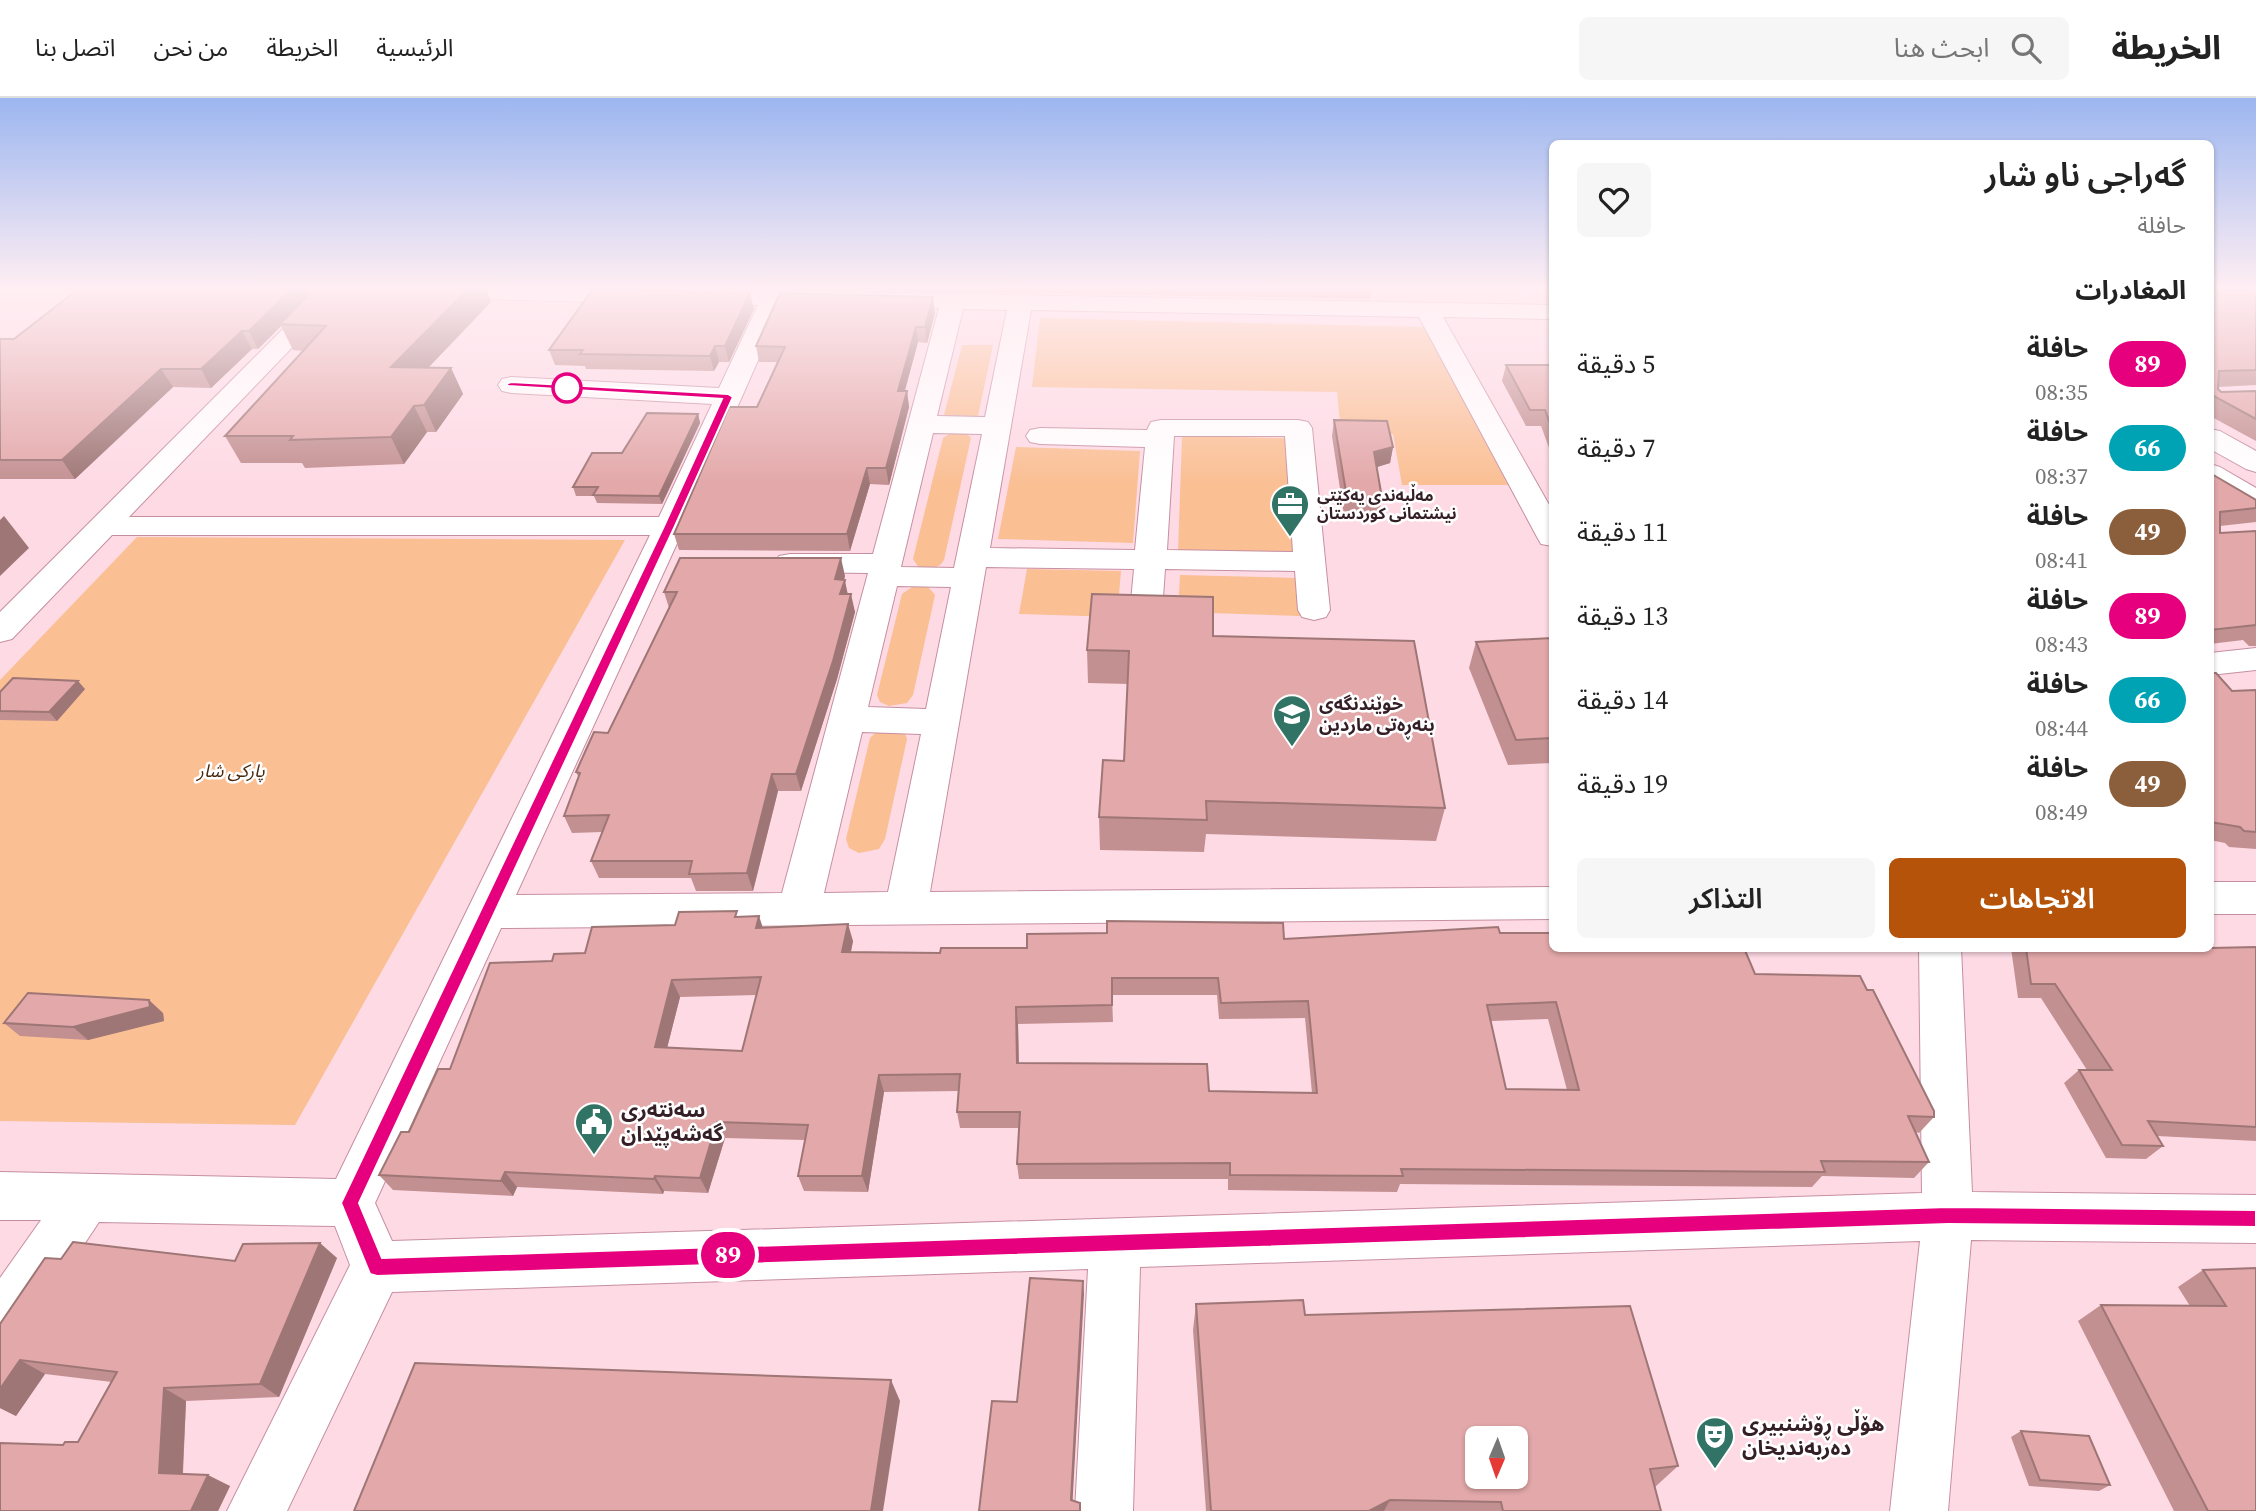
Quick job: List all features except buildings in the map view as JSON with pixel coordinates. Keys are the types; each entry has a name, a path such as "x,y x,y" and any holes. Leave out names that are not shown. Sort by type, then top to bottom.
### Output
{"street":[{"path":"0,631 273,353"},
{"path":"256,1511 377,1267 350,1203 488,912 667,562 670,526 748,353"},
{"path":"799,909 939,353"},
{"path":"906,908 1011,353"},
{"path":"1451,353 1549,532"},
{"path":"511,384 728,397"},
{"path":"921,424 997,426"},
{"path":"1146,612 1161,428 1297,428 1314,610"},
{"path":"1040,436 1160,439"},
{"path":"2214,440 2256,463"},
{"path":"2214,475 2256,500"},
{"path":"102,526 670,526"},
{"path":"763,563 885,570 1151,560 1310,562"},
{"path":"2214,664 2256,659"},
{"path":"847,719 941,722"},
{"path":"2214,898 2256,898"},
{"path":"488,912 1549,903"},
{"path":"1919,1511 1948,1216 1940,952"},
{"path":"0,1196 85,1200 350,1203"},
{"path":"0,1323 85,1200"},
{"path":"377,1267 1948,1216 2256,1219"},
{"path":"1104,1511 1115,1242"}],"green space":[{"path":"960,353 991,353 978,416 944,415"},
{"path":"1036,353 1439,353 1508,485 1402,485 1393,434 1341,433 1337,392 1032,387"},
{"path":"952,432 965,432 971,438 944,560 937,567 919,568 913,559 943,438"},
{"path":"1182,436 1286,438 1295,556 1178,553"},
{"path":"1016,447 1140,451 1133,543 998,539"},
{"name":"پاركى شار","path":"137,537 625,540 295,1125 0,1121 0,680"},
{"path":"1027,569 1121,571 1117,617 1019,614"},
{"path":"1180,575 1297,578 1300,616 1178,612"},
{"path":"912,587 928,587 935,595 913,695 907,703 889,706 880,702 877,695 902,594"},
{"path":"877,731 904,731 907,739 885,839 879,849 859,853 849,848 846,839 870,738"}],"bus line":[{"name":"89","path":"511,384 728,397 670,526 350,1203 377,1267 1948,1216 2256,1219"}],"place":[{"name":"مەڵبەندی یەکێتی نیشتمانی کوردستان","path":"1290,538"},
{"name":"خوێندنگەی بنەڕەتی ماردین","path":"1292,748"},
{"name":"سەنتەری گەشەپێدان","path":"594,1156"},
{"name":"هۆڵی ڕۆشنبیری دەربەندیخان","path":"1715,1470"}]}
